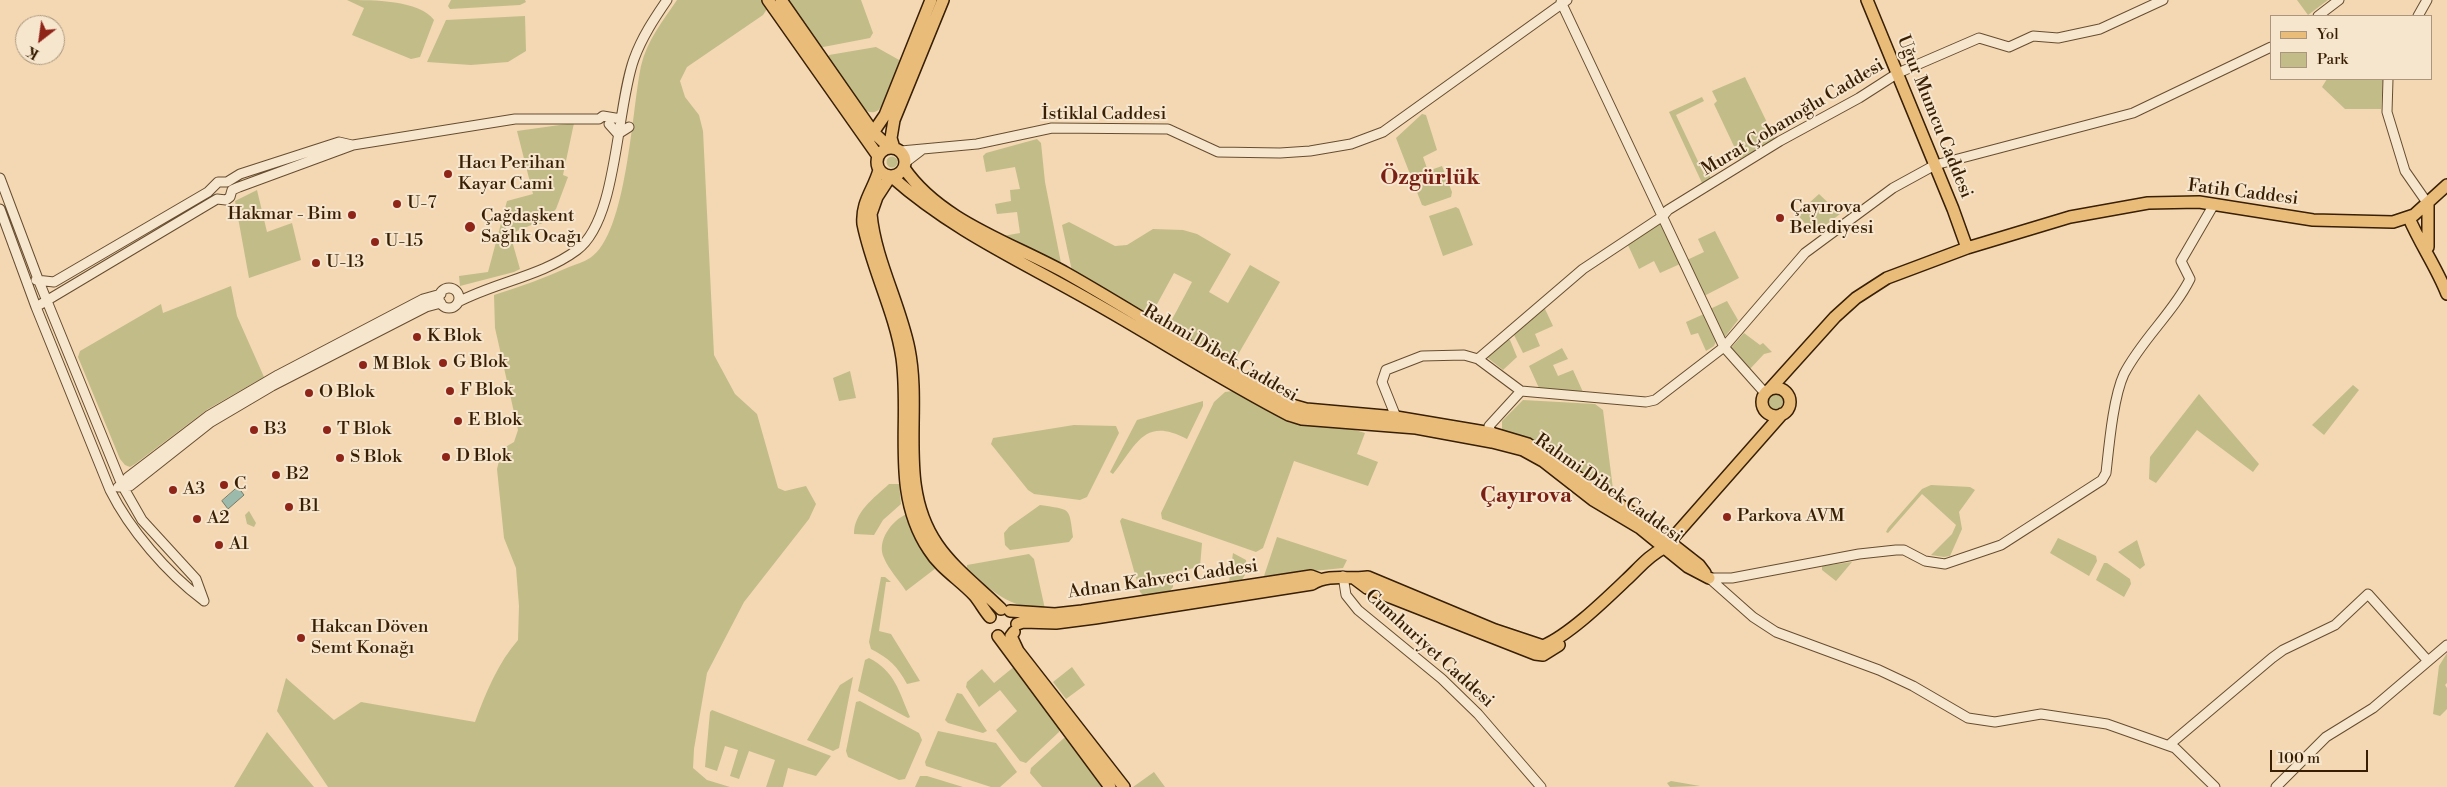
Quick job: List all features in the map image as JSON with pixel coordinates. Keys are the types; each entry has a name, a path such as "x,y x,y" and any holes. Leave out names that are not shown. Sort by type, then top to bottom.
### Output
{"main road":[{"name":"Rahmi Dibek Caddesi","path":"768,0 814,68 871,137 899,155 919,188 993,237 1065,272 1292,405 1306,409 1396,417 1491,433 1519,440 1538,449 1634,514 1668,545"},
{"name":"Rahmi Dibek Caddesi","path":"781,0 861,115 878,156 879,170 891,177 929,208 965,232 1042,273 1289,414 1302,418 1416,428 1498,443 1523,450 1543,462 1584,494 1700,565 1709,578"},
{"path":"871,137 887,111 931,0"},
{"path":"943,0 894,120 891,138 899,155 899,174 891,177 876,197 871,214 911,358 915,403 912,459 917,496 927,526 945,555 1015,616 1015,628 1011,636 1018,651 1124,787"},
{"name":"Uğur Mumcu Caddesi","path":"1867,0 1967,248"},
{"path":"861,115 874,117 887,111"},
{"path":"878,156 882,151 899,155"},
{"path":"879,170 876,180 864,202 863,224 902,357 904,473 910,508 922,539 931,554 974,596 990,617 991,630 998,636 1110,787"},
{"name":"Fatih Caddesi","path":"1967,248 2087,213 2148,203 2199,202 2213,206 2313,220 2393,222 2411,216 2428,204 2447,185"},
{"path":"2428,204 2428,247 2431,260"},
{"path":"2411,216 2428,247"},
{"path":"2411,216 2417,236 2447,294"},
{"path":"2393,222 2417,236"},
{"path":"1769,430 1769,414 1762,403 1788,369 1856,298 1903,271 1967,248"},
{"path":"1668,545 1788,408 1790,399 1772,390"},
{"path":"1769,414 1782,414"},
{"name":"Adnan Kahveci Caddesi","path":"1006,610 1049,614 1082,611 1311,576 1319,579 1343,576 1355,579 1367,588 1543,655 1554,650 1618,597 1661,558 1668,545"},
{"name":"Adnan Kahveci Caddesi","path":"1015,628 1023,622 1056,623 1095,618 1312,584 1319,579"},
{"path":"990,617 994,611 1006,610"},
{"path":"998,636 1006,636 1015,628"}],"street":[{"path":"110,490 122,485 130,486 211,422 272,386 426,307 441,303 449,308 486,289 549,266 578,250 590,239 598,223 624,125 623,109 633,61 646,31 668,0"},
{"name":"Murat Çobanoğlu Caddesi","path":"1478,358 1583,268 1663,216 1668,210 1780,141 1859,98 1898,73 1978,38 2009,47 2033,36 2058,38 2100,29 2163,0"},
{"path":"2319,15 2339,0"},
{"path":"2419,15 2427,0"},
{"path":"1564,1 1620,131 1663,216 1724,347 1772,390"},
{"name":"İstiklal Caddesi","path":"899,155 923,148 977,144 1052,128 1168,129 1218,152 1280,153 1310,151 1351,144 1383,132 1564,1"},
{"path":"1396,417 1382,382 1386,370 1422,356 1464,355 1478,358 1521,391 1613,400 1655,400 1724,347 1805,253 1893,188 1935,165 2133,114 2270,47"},
{"path":"2388,80 2387,112 2405,171 2428,204"},
{"path":"36,307 217,199 226,200 232,190 353,145 515,119 599,119 602,123 609,121 623,109"},
{"path":"609,121 624,125"},
{"path":"609,121 624,125"},
{"path":"27,283 38,280 54,282 213,188 218,182 227,182 240,174 339,142 353,145"},
{"path":"0,178 38,280 48,300 122,485 142,520 196,579 204,601 184,586 121,512 110,490 36,307 0,208"},
{"path":"227,182 232,190"},
{"path":"213,188 213,195 217,199"},
{"path":"1709,578 1732,578 1859,554 1896,550 1904,550 1925,561 1945,564 2001,545 2102,480 2106,473 2116,405 2124,375 2143,345 2182,295 2190,279 2181,260 2213,206"},
{"path":"122,485 128,477 208,416 329,348 423,299 441,294 446,289 486,289"},
{"path":"455,290 459,296 458,302"},
{"path":"441,294 441,303"},
{"path":"54,350 65,345"},
{"path":"1491,433 1490,426 1521,391"},
{"name":"Cumhuriyet Caddesi","path":"1343,576 1346,596 1358,610 1442,679 1478,714 1541,787"},
{"name":"Rahmi Dibek Caddesi","path":"1709,578 1753,617 1776,632 1886,673 1913,686 1968,718 1995,722 2041,714 2065,716 2107,724 2169,745 2188,758 2215,787"},
{"path":"2169,745 2272,658 2334,625 2368,594 2428,661"},
{"path":"2276,787 2326,737 2373,708 2447,645"}],"green space":[{"path":"347,0 395,2 418,8 427,13 434,20 420,57 411,59 352,35 364,8"},
{"path":"451,0 525,0 526,2 520,5 450,9 448,6"},
{"path":"677,0 761,0 767,9 763,15 687,67 680,81 685,97 699,115 703,131 714,355 735,394 757,414 778,488 785,491 806,486 816,504 809,519 744,602 707,673 694,749 693,768 707,780 730,787 328,787 277,711 286,678 334,720 361,702 475,722 493,678 504,658 518,640 519,606 516,568 504,538 497,469 502,449 514,442 518,430 495,328 494,295 585,261 602,245 612,224 620,198 631,139 641,66 647,48 656,31"},
{"path":"787,0 861,0 873,33 870,38 818,48"},
{"path":"2297,0 2328,0 2308,15"},
{"path":"525,16 526,51 508,62 471,65 427,62 446,20"},
{"path":"876,47 901,61 884,103 877,111 871,112 862,108 827,59 829,55"},
{"path":"1745,77 1775,139 1740,159 1714,104 1717,101 1712,91"},
{"path":"2326,80 2383,80 2381,109 2345,109 2322,87"},
{"path":"1702,97 1704,101 1676,115 1705,176 1709,174 1711,179 1702,183 1669,112"},
{"path":"1422,114 1426,115 1437,150 1423,157 1428,171 1442,166 1452,192 1451,197 1425,206 1422,205 1396,138"},
{"path":"574,123 563,175 568,177 556,209 541,224 536,223 510,234 520,269 460,286 459,276 488,272 507,201 533,194 517,131"},
{"path":"1037,139 1041,143 1045,182 1061,263 1058,264 1003,236 1020,233 1017,212 997,214 995,204 1011,201 1010,190 1020,189 1015,167 986,172 983,156 986,153"},
{"path":"892,156 898,162 892,168 886,162"},
{"path":"257,190 267,232 292,223 301,260 249,278 235,201"},
{"path":"1819,194 1840,214 1814,234 1797,214"},
{"path":"1456,207 1459,209 1473,245 1443,256 1429,216"},
{"path":"1069,222 1115,246 1127,245 1153,229 1183,230 1197,234 1231,254 1209,292 1228,303 1250,265 1280,282 1232,365 1168,327 1192,282 1174,273 1150,317 1072,271 1062,225"},
{"path":"1657,223 1662,223 1680,264 1660,273 1654,261 1639,269 1627,243"},
{"path":"1715,231 1739,278 1704,296 1687,260 1704,252 1698,239"},
{"path":"231,286 237,316 264,377 208,409 135,464 130,467 125,465 120,459 78,357 80,351 161,304 163,313"},
{"path":"1727,301 1738,320 1724,338 1710,309"},
{"path":"1541,307 1545,309 1553,326 1535,334 1540,346 1523,353 1513,333"},
{"path":"1704,314 1716,341 1714,346 1706,351 1698,333 1691,335 1686,322"},
{"path":"1744,333 1760,345 1763,343 1772,352 1764,354 1750,369 1731,348"},
{"path":"1504,337 1510,340 1517,357 1503,370 1484,355"},
{"path":"1562,348 1568,359 1553,365 1558,376 1573,370 1583,392 1539,388 1529,366"},
{"path":"850,371 856,398 839,401 833,378"},
{"path":"2353,385 2359,390 2324,435 2312,425"},
{"path":"1233,391 1290,423 1348,428 1365,433 1357,454 1378,462 1368,486 1294,461 1263,548 1256,552 1162,519 1161,513 1214,402 1225,392"},
{"path":"1772,394 1778,394 1783,399 1781,408 1772,410 1767,405 1767,399"},
{"path":"2199,394 2259,464 2253,472 2197,430 2156,483 2149,479 2150,457"},
{"path":"1523,400 1595,404 1603,410 1613,489 1611,491 1608,492 1545,449 1502,431 1502,421"},
{"path":"1203,401 1203,406 1187,439 1172,433 1151,432 1136,444 1113,474 1110,472 1137,420"},
{"path":"1074,425 1116,426 1119,433 1087,497 1080,500 1034,494 1028,490 991,444 993,438"},
{"path":"889,484 899,484 901,504 883,520 874,535 854,534 857,519 861,512"},
{"path":"1931,485 1970,487 1975,490 1959,512 1962,529 1950,556 1931,555 1952,534 1956,525 1922,494 1888,533 1886,532 1922,489"},
{"path":"1040,505 1067,511 1071,520 1073,537 1069,542 1010,550 1005,545 1004,533 1009,527"},
{"path":"249,511 256,523 254,527 247,524 245,515"},
{"path":"907,514 919,543 926,556 936,568 906,591 886,562 882,545 891,526"},
{"path":"1122,518 1202,543 1200,567 1173,572 1173,587 1169,592 1143,595 1140,592 1120,521"},
{"path":"1277,537 1347,560 1343,568 1264,576"},
{"path":"2058,538 2096,556 2097,561 2089,576 2050,553"},
{"path":"2137,540 2145,565 2140,569 2118,552"},
{"path":"1233,553 1246,560 1247,572 1241,581 1229,582"},
{"path":"1029,554 1034,559 1045,609 1020,605 1002,597 967,568 967,565"},
{"path":"1852,562 1836,581 1822,570 1822,566"},
{"path":"2104,563 2107,563 2130,579 2131,584 2124,597 2096,580"},
{"path":"881,577 885,577 891,582 886,582 879,631 891,634 920,681 907,684 892,664 871,649 869,642"},
{"path":"2447,653 2447,683 2445,685 2447,688 2447,709 2440,716 2433,714 2439,666"},
{"path":"869,658 885,669 895,683 910,717 908,718 858,691 865,660"},
{"path":"1015,666 1060,726 1059,732 1026,763 1020,761 996,730 1017,711 1000,690 979,707 966,687 967,682 982,669 994,683"},
{"path":"1072,667 1085,685 1066,699 1053,682"},
{"path":"853,677 839,748 833,751 807,740 840,685"},
{"path":"957,693 962,694 987,731 983,733 948,723 945,720"},
{"path":"860,701 919,733 922,740 905,779 899,780 848,757 846,751 856,702"},
{"path":"712,710 831,756 816,776 788,768 783,787 766,787 775,760 749,751 739,779 730,776 738,750 725,746 717,771 705,767 710,712"},
{"path":"938,731 996,743 1017,772 1000,787 991,787 926,766 925,762"},
{"path":"267,732 314,787 234,787"},
{"path":"1064,738 1069,738 1106,787 1042,787 1030,773 1031,768"},
{"path":"1154,772 1165,787 1133,787"},
{"path":"920,776 927,776 963,787 915,787"},
{"path":"1671,781 1700,786 1670,787 1667,783"}],"shaded area":[{"path":"238,487 244,495 228,509 222,501"}],"place":[{"name":"Hacı Perihan Kayar Cami","path":"448,174"},
{"name":"U-7","path":"397,204"},
{"name":"Hakmar - Bim","path":"352,215"},
{"name":"Çayırova Belediyesi","path":"1780,218"},
{"name":"Çağdaşkent Sağlık Ocağı","path":"470,227"},
{"name":"U-15","path":"375,242"},
{"name":"U-13","path":"316,263"},
{"name":"K Blok","path":"417,337"},
{"name":"G Blok","path":"443,363"},
{"name":"M Blok","path":"363,365"},
{"name":"F Blok","path":"450,391"},
{"name":"O Blok","path":"309,393"},
{"name":"E Blok","path":"458,421"},
{"name":"B3","path":"254,430"},
{"name":"T Blok","path":"327,430"},
{"name":"D Blok","path":"446,457"},
{"name":"S Blok","path":"340,458"},
{"name":"B2","path":"276,475"},
{"name":"C","path":"224,485"},
{"name":"A3","path":"173,490"},
{"name":"B1","path":"289,507"},
{"name":"Parkova AVM","path":"1727,517"},
{"name":"A2","path":"197,519"},
{"name":"A1","path":"219,545"},
{"name":"Hakcan Döven Semt Konağı","path":"301,638"}],"district":[{"name":"Özgürlük","path":"1430,179"},
{"name":"Çayırova","path":"1526,497"}]}
